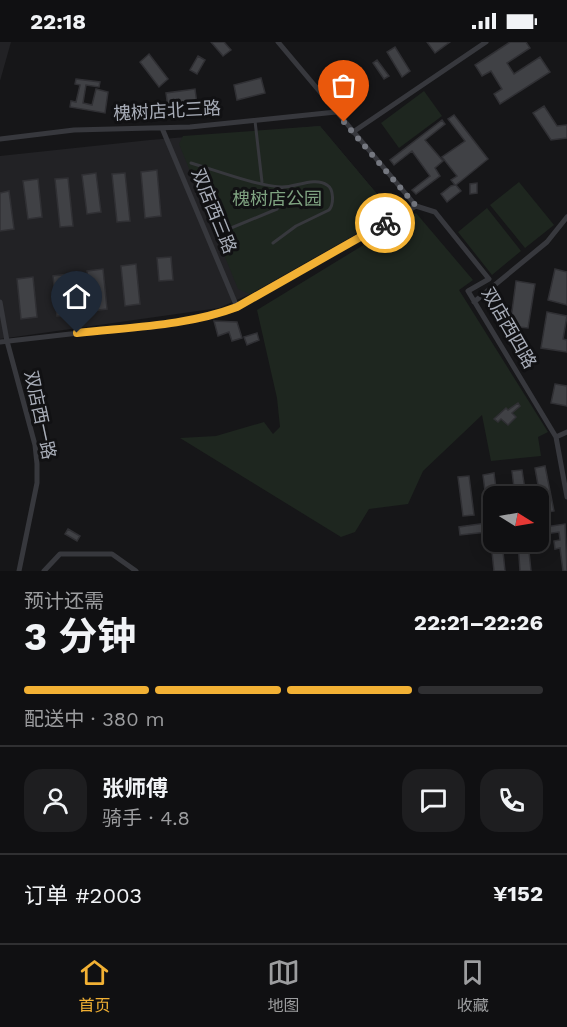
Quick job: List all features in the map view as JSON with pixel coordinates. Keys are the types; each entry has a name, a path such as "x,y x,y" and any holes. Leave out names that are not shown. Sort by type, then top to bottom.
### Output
{"street":[{"name":"双店西四路","path":"278,42 416,206 435,212 489,279 468,291 556,437 567,497"},
{"path":"353,132 486,42"},
{"name":"槐树店北三路","path":"0,139 74,130 162,128 336,112"},
{"name":"双店西三路","path":"162,128 237,307"},
{"path":"0,342 193,320 217,315 237,307 416,206"},
{"path":"474,302 547,242 567,217"},
{"name":"双店西一路","path":"0,302 7,341 35,445 37,464 37,483 19,571"},
{"path":"556,437 567,432"},
{"path":"44,571 60,554 73,553 91,556 112,554 136,571"}],"lane":[{"path":"255,121 262,183"},
{"path":"191,163 282,188 315,182 327,184 330,188 332,206 326,212 296,226 273,243"},
{"path":"219,233 277,209 282,188"}],"shaded area":[{"path":"0,42 11,42 0,81"},
{"path":"320,126 393,213 250,294 219,308 0,339 0,156 150,140"}],"green space":[{"path":"424,91 442,116 399,148 381,123"},
{"name":"槐树店公园","path":"320,126 393,213 250,294 238,289 179,144 183,136"},
{"path":"519,182 554,225 525,248 490,205"},
{"path":"487,208 521,251 492,275 458,232"},
{"path":"416,213 473,280 459,290 548,432 538,437 541,456 491,461 482,415 423,471 408,504 369,509 355,532 341,537 180,438 216,436 264,422 273,434 280,427 277,398 257,310"}],"building":[{"path":"211,42 224,42 231,50 223,56"},
{"path":"427,42 450,42 435,53"},
{"path":"510,42 526,42 530,48 507,63 514,74 540,57 550,72 500,104 494,94 502,89 491,71 482,76 475,65"},
{"path":"395,47 410,71 402,77 387,52"},
{"path":"149,54 168,79 159,87 140,62"},
{"path":"198,56 205,60 197,74 190,70"},
{"path":"377,60 389,76 384,79 373,63"},
{"path":"261,78 265,93 237,100 234,85"},
{"path":"76,79 100,82 99,87 86,85 83,103 92,105 96,89 108,92 105,113 70,107 71,101 76,102 80,85 75,84"},
{"path":"346,85 357,99 351,104 340,89"},
{"path":"195,89 197,104 168,108 166,93"},
{"path":"544,106 557,126 567,125 567,138 551,140 533,113"},
{"path":"454,115 488,159 456,185 461,191 447,202 441,194 455,185 451,180 457,176 442,157 465,141 448,119"},
{"path":"442,120 445,124 425,140 443,161 435,168 440,176 416,194 412,190 430,176 412,151 394,165 390,160"},
{"path":"157,170 161,216 145,218 141,172"},
{"path":"96,173 101,212 87,214 82,175"},
{"path":"125,173 130,221 117,222 112,174"},
{"path":"68,178 73,226 60,227 55,179"},
{"path":"38,179 42,217 28,219 23,181"},
{"path":"477,183 477,193 470,194 470,184"},
{"path":"9,191 14,229 0,231 0,193"},
{"path":"171,257 173,280 159,281 157,258"},
{"path":"136,264 140,304 125,306 121,266"},
{"path":"103,269 107,309 91,311 87,271"},
{"path":"555,269 567,272 567,305 548,300"},
{"path":"68,274 72,315 57,316 53,276"},
{"path":"33,277 37,317 21,319 17,279"},
{"path":"516,281 535,284 528,328 510,326"},
{"path":"547,312 567,316 563,339 567,340 567,352 541,348"},
{"path":"214,321 237,322 242,338 232,341 229,332 218,336"},
{"path":"257,333 259,340 247,345 244,337"},
{"path":"555,384 567,386 567,406 551,403"},
{"path":"518,403 520,406 512,413 516,417 508,425 501,419 498,422 494,419 506,408 508,410"},
{"path":"545,466 549,486 538,486 535,468"},
{"path":"522,470 524,486 514,486 512,471"},
{"path":"494,473 496,486 484,486 483,475"},
{"path":"469,476 474,515 463,516 458,477"},
{"path":"549,486 554,511 549,512"},
{"path":"483,523 483,532 460,535 459,527"},
{"path":"565,524 567,571 563,571 560,548 555,549 554,541 560,540 559,532 549,533 549,526"},
{"path":"68,529 80,536 77,541 65,534"},
{"path":"492,552 503,552 505,571 494,571"},
{"path":"519,552 529,552 531,571 520,571"}],"way so far":[{"path":"344,122 416,206 385,223"}],"route":[{"path":"77,333 193,320 217,315 237,307 385,223"}]}
